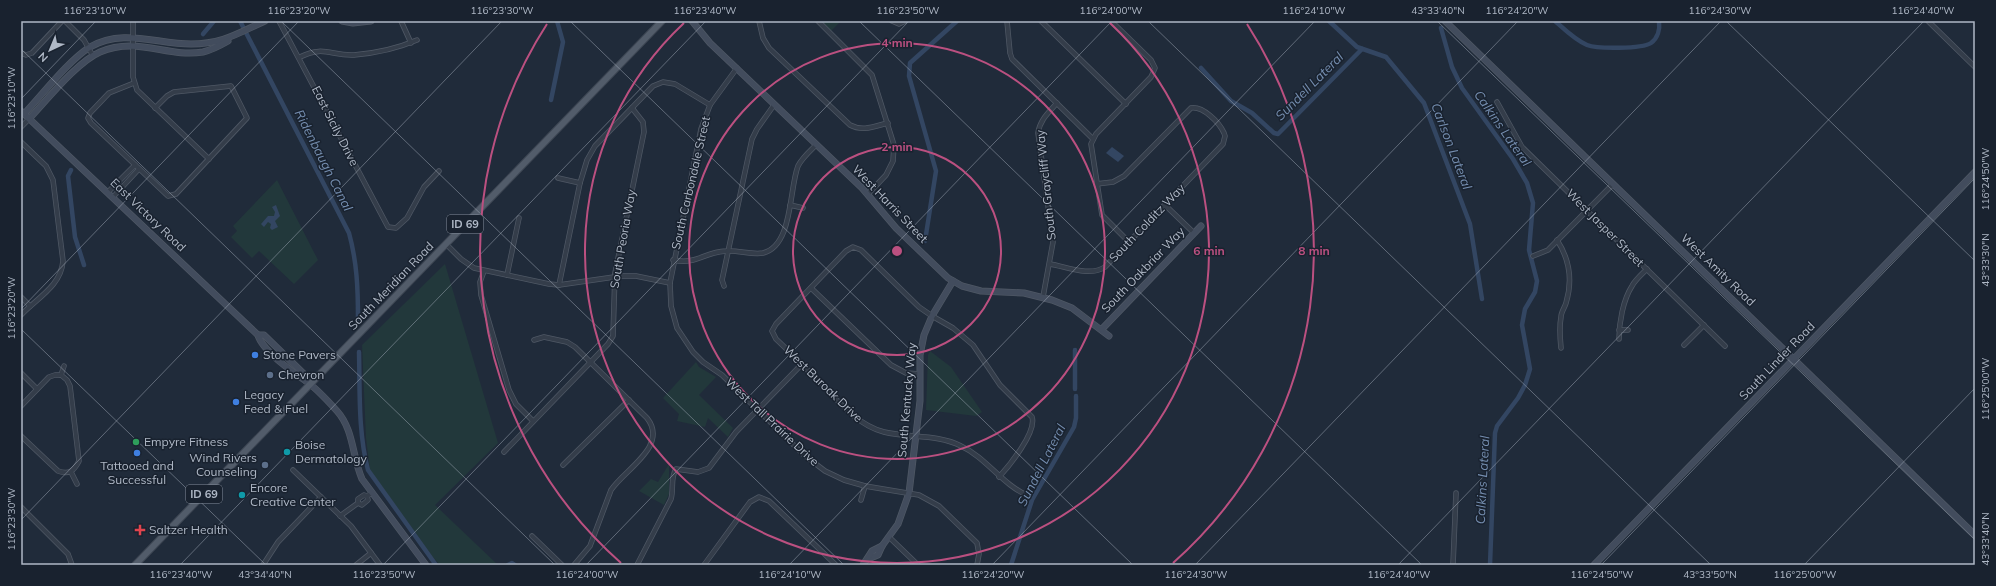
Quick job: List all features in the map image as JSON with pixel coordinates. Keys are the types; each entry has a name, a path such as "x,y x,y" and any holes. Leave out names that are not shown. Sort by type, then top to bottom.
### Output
{"main road":[{"name":"South Meridian Road","path":"135,565 308,383 446,244 662,21"}],"street":[{"path":"21,53 26,55 32,52 62,21"},
{"path":"65,21 78,33 93,56"},
{"path":"133,21 134,83 143,97 209,159"},
{"path":"22,114 78,56 89,48 108,40 133,37 163,42 191,44 227,39 265,21"},
{"name":"East Sicily Drive","path":"279,21 300,57 385,224 392,228 400,226 407,218 421,193 439,170"},
{"path":"342,21 353,23 371,21"},
{"path":"401,21 411,43"},
{"name":"West Harris Street","path":"692,21 737,68 868,194 896,228 941,272 962,286 982,291 1024,293 1043,297 1072,308 1102,329 1109,336"},
{"path":"759,21 763,38 769,48 850,125 857,129 863,129 888,123"},
{"path":"818,21 872,75 888,123 894,145 893,161 886,175 868,194"},
{"path":"892,21 899,24 905,21"},
{"path":"1007,21 1010,53 1012,59 1093,139"},
{"path":"1041,21 1126,104"},
{"path":"1111,21 1151,60 1155,68 1151,77 1093,139 1091,151 1102,215 1129,242"},
{"name":"West Amity Road","path":"1445,21 1975,535"},
{"path":"1928,21 1975,68"},
{"path":"21,127 83,63 93,56 110,49 140,45 185,53 204,52 217,47 240,33"},
{"path":"300,57 316,50 353,55 380,52 417,40"},
{"name":"South Carbondale Street","path":"688,346 673,317 671,306 670,283 673,260 701,129 710,105 737,68"},
{"path":"559,285 580,183 587,160 595,146 653,86 663,82 675,84 710,105"},
{"path":"134,83 108,93 90,113 88,118 91,123 165,194 171,196 176,194 247,118 231,86 174,92 167,96 155,108"},
{"name":"West Jasper Street","path":"1497,102 1522,147 1725,346"},
{"name":"South Graycliff Way","path":"1043,297 1050,264 1053,230 1038,133 1040,124 1044,117 1057,103"},
{"path":"724,286 722,280 752,139 774,104"},
{"name":"South Colditz Way","path":"1050,264 1091,272 1099,271 1105,267 1223,144 1225,136 1222,129 1203,110 1195,107 1187,110 1124,176 1113,182 1096,184"},
{"name":"South Peoria Way","path":"504,452 608,344 613,336 614,277 644,132 643,122 632,108"},
{"name":"East Victory Road","path":"22,114 258,335 264,335 303,372 308,383 337,411 344,421 350,434 357,468 372,493 426,565"},
{"path":"21,142 46,166 53,180 63,261 61,271 54,284 21,315"},
{"path":"673,260 689,262 712,252 728,251 759,253 773,248 782,237 798,167 803,158 816,145"},
{"path":"110,195 135,165"},
{"path":"110,195 139,169"},
{"name":"South Linder Road","path":"1594,565 1975,172"},
{"path":"558,178 580,183"},
{"path":"1533,256 1548,250 1614,184"},
{"path":"790,205 803,208"},
{"path":"1165,205 1194,233"},
{"path":"507,275 519,218"},
{"name":"South Oakbriar Way","path":"1102,329 1201,226"},
{"path":"1557,240 1564,251 1570,269 1570,288 1561,315 1561,348"},
{"path":"446,244 467,264 484,271 549,284 559,285 614,277 636,276 670,283"},
{"path":"920,374 906,373 891,365 811,288 846,251 853,247 862,250 919,307 953,328 972,345 1000,385 1030,415 1033,422 1032,429 1014,459 1000,477"},
{"path":"1619,339 1619,330 1632,285 1647,269"},
{"path":"484,271 480,282 481,295 509,390 516,404 533,421"},
{"name":"South Kentucky Way","path":"863,565 872,551 882,546 898,524 909,493 920,401 922,344 932,316 953,281"},
{"name":"West Buroak Drive","path":"811,288 772,330 776,339 860,420 884,432 946,441 962,446 974,454 1016,490 1029,496"},
{"path":"21,297 30,306"},
{"path":"1684,344 1704,325"},
{"path":"1619,330 1628,330"},
{"path":"534,340 544,337 558,338 567,342 590,362 650,421 654,433 650,448 611,490 590,546 574,565"},
{"name":"West Tall Prairie Drive","path":"688,346 703,362 722,375 815,464 833,476 864,486 919,495 939,506 974,538 979,549 977,565"},
{"path":"637,565 674,492 672,476 676,469 698,472 709,468 736,432 802,364"},
{"path":"61,375 64,366"},
{"path":"21,373 37,389"},
{"path":"21,406 49,377 61,375 67,380 70,386 80,461 76,468 71,472 64,473 58,470 21,436"},
{"path":"563,465 629,400"},
{"path":"293,470 340,516 380,565"},
{"path":"71,472 77,484"},
{"path":"861,500 864,486"},
{"path":"340,516 358,503 358,499 364,495 367,496 372,493"},
{"path":"1453,565 1456,493"},
{"path":"704,565 750,502 759,497 769,500 836,565"},
{"path":"263,565 278,542 321,498"},
{"path":"21,507 68,554 72,563"},
{"path":"532,536 562,565"},
{"path":"889,537 918,565"},
{"path":"356,565 371,553"}],"green space":[{"path":"822,21 841,21 831,31"},
{"path":"277,180 318,260 294,284 259,251 252,258 231,237 237,231 233,226"},
{"path":"445,264 498,443 435,505 498,565 440,565 370,470 366,438 362,345"},
{"path":"930,351 951,367 982,412 976,416 926,410 928,355"},
{"path":"696,362 699,367 716,377 699,395 733,428 728,437 708,418 705,427 677,421 679,414 663,398"},
{"path":"669,464 669,494 664,505 639,491 651,479 658,482"}],"water":[{"path":"1112,147 1124,156 1118,162 1106,153"},
{"path":"276,205 280,216 275,221 278,227 272,230 270,228 271,224 268,222 264,227 261,224 268,216 274,216 275,212 272,207"}],"waterway":[{"path":"203,34 214,21"},
{"name":"Ridenbaugh Canal","path":"240,21 349,233 354,254 358,297 358,319"},
{"path":"551,100 563,42 557,21"},
{"path":"925,241 936,171 909,76 910,63 957,21"},
{"name":"Carlson Lateral","path":"1329,21 1357,47 1386,57 1424,103 1470,224 1482,299"},
{"name":"Calkins Lateral","path":"1555,21 1566,31 1587,45 1619,48 1646,45 1651,43 1658,33 1659,21"},
{"name":"Calkins Lateral","path":"1441,28 1452,67 1462,88 1513,159 1527,183 1533,203 1529,250 1537,281 1535,292 1525,309 1522,325 1530,369 1525,385 1518,398 1497,426 1495,433 1490,565"},
{"name":"Sundell Lateral","path":"1201,68 1231,101 1252,113 1274,133 1278,134 1362,49"},
{"path":"71,170 68,176 75,237 84,265"},
{"name":"Sundell Lateral","path":"1075,350 1075,389"},
{"name":"Ridenbaugh Canal","path":"359,352 361,426 368,470 436,565"},
{"name":"Sundell Lateral","path":"1011,565 1032,500 1074,427 1076,418 1076,396"},
{"name":"Ridenbaugh Canal","path":"508,565 512,563 515,565"}],"place":[{"name":"Stone Pavers","path":"255,355"},
{"name":"Chevron","path":"270,375"},
{"name":"Legacy Feed & Fuel","path":"236,402"},
{"name":"Empyre Fitness","path":"136,442"},
{"name":"Boise Dermatology","path":"287,452"},
{"name":"Tattooed and Successful","path":"137,453"},
{"name":"Wind Rivers Counseling","path":"265,465"},
{"name":"Encore Creative Center","path":"242,495"},
{"name":"Saltzer Health","path":"140,530"}]}
